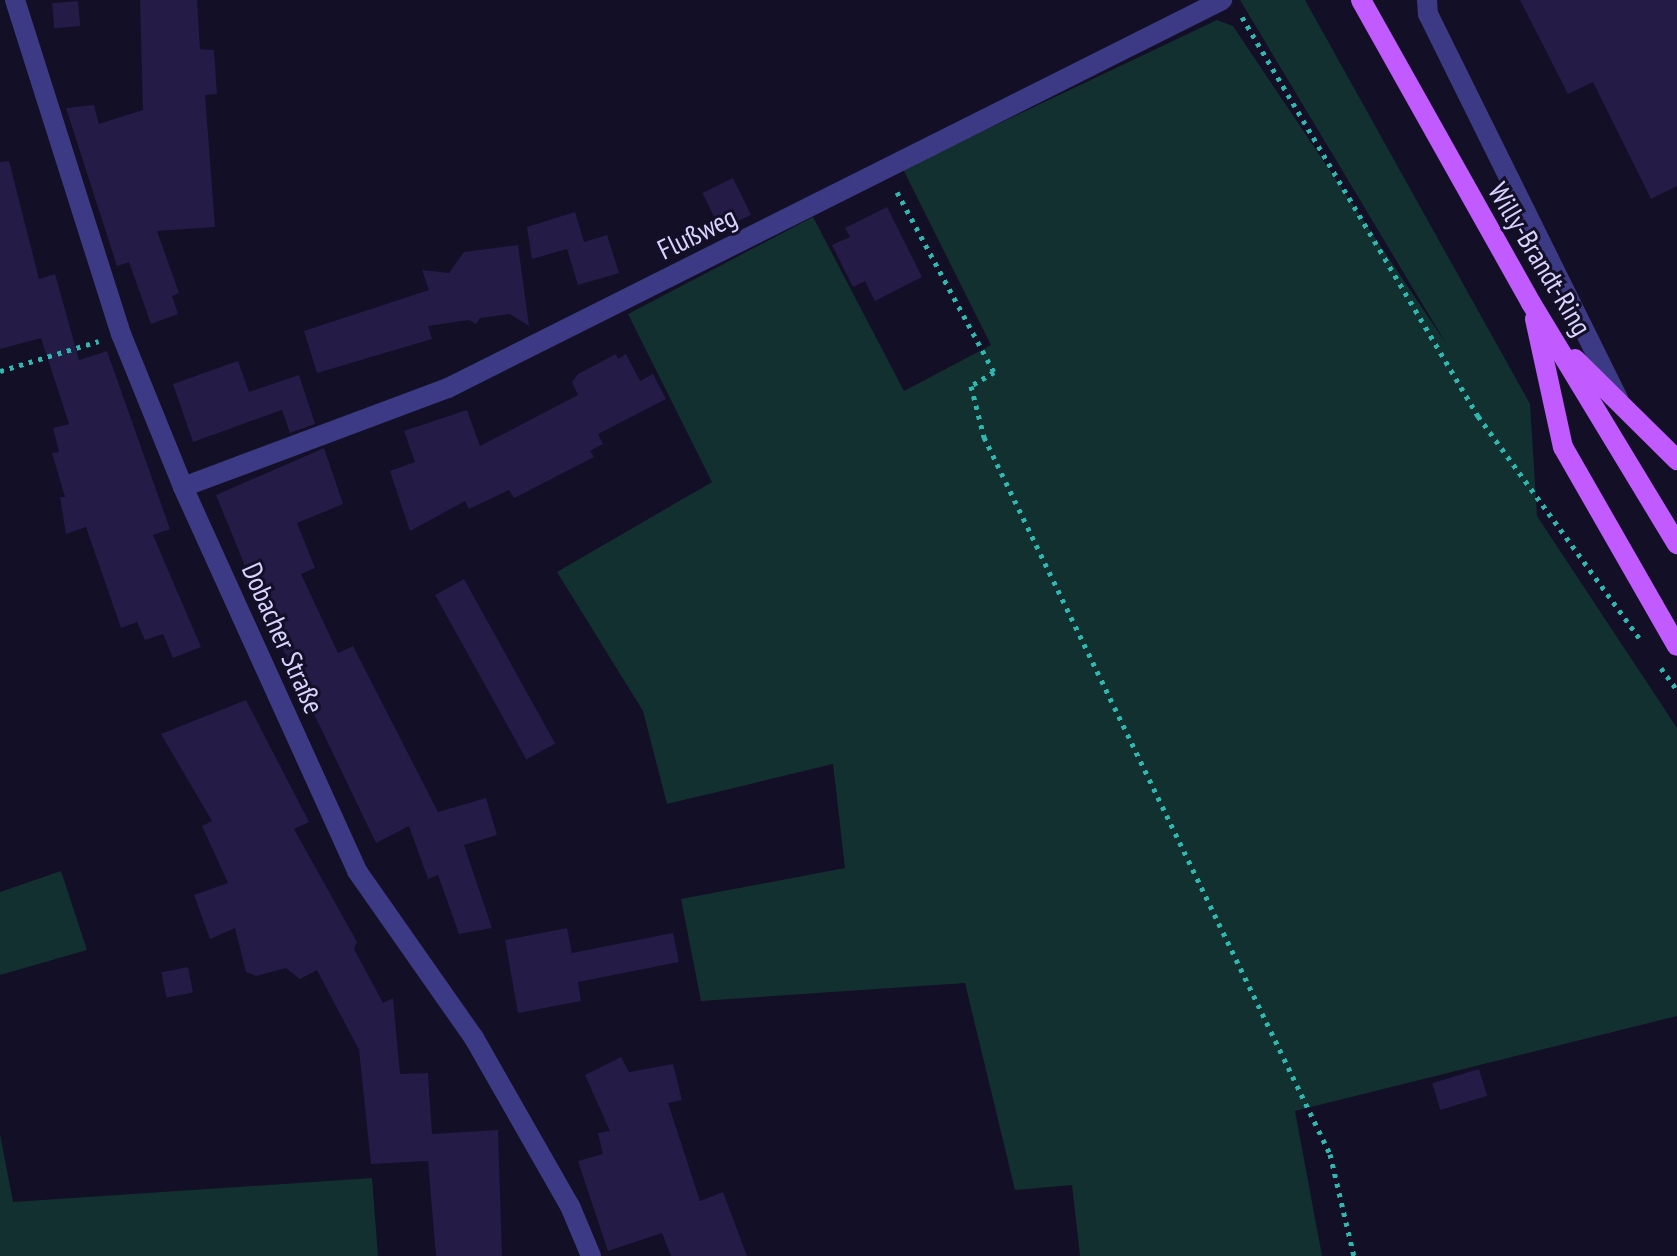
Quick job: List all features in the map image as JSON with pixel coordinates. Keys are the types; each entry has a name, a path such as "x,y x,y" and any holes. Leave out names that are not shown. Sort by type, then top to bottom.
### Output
{"main road":[{"name":"Willy-Brandt-Ring","path":"1361,0 1531,303 1677,544"},
{"path":"1531,303 1563,447 1677,646"},
{"path":"1557,342 1677,460"}],"street":[{"name":"Dobacher Straße","path":"15,0 121,334 183,487 357,871 474,1038 570,1206 591,1256"},
{"name":"Flußweg","path":"183,487 448,388 1222,0"},
{"path":"1427,0 1428,14 1618,399"}],"path":[{"path":"1240,13 1478,416 1641,640"},
{"path":"885,170 994,372 971,386 984,437 1330,1154 1354,1256"},
{"path":"0,371 121,334"},
{"path":"1659,665 1677,690"}],"green space":[{"path":"1240,0 1305,0 1530,404 1537,516 1677,728 1677,1016 1295,1111 1322,1256 1080,1256 1072,1185 1015,1190 965,983 701,1001 681,899 845,868 833,764 667,804 643,711 557,572 712,482 628,314 813,217 904,391 991,345 903,169 1217,20 1233,26 1447,345"},
{"path":"61,871 87,950 0,975 0,892"},
{"path":"0,1134 13,1202 372,1178 378,1256 0,1256"}],"building":[{"path":"140,0 197,0 200,49 214,50 217,94 205,95 215,227 157,231 179,293 172,296 178,314 151,324 129,262 117,266 66,108 94,105 99,124 143,110"},
{"path":"1520,0 1677,0 1677,186 1651,199 1593,82 1568,94"},
{"path":"78,1 80,26 54,28 52,3"},
{"path":"9,161 39,279 55,274 79,360 107,351 170,529 153,535 201,647 173,658 163,634 145,640 137,622 121,628 86,527 66,534 60,497 65,497 52,453 59,452 53,428 69,424 41,338 0,349 0,162"},
{"path":"733,178 751,215 720,230 702,193"},
{"path":"887,207 922,277 875,301 865,281 853,287 832,245 850,237 845,228"},
{"path":"575,212 584,242 607,235 619,273 578,285 567,249 532,259 527,227"},
{"path":"518,245 529,326 510,314 480,318 476,324 469,320 428,326 432,339 317,373 304,331 429,290 422,270 449,273 464,252"},
{"path":"616,354 618,359 626,354 640,381 653,374 666,399 598,434 603,444 590,451 594,457 514,498 509,490 469,509 465,501 410,531 390,471 415,462 404,431 467,410 480,446 578,395 572,382 578,374"},
{"path":"238,361 249,392 299,375 315,424 290,433 282,410 193,442 173,384"},
{"path":"324,448 343,504 297,523 315,568 301,574 338,653 353,646 438,812 486,798 497,835 464,845 492,928 459,934 438,875 428,879 409,826 376,843 256,593 216,495"},
{"path":"464,579 555,743 526,759 435,595"},
{"path":"246,700 309,822 294,829 357,942 354,949 383,1003 393,998 400,1074 428,1073 432,1134 498,1130 502,1256 436,1256 428,1161 371,1164 359,1050 317,970 300,979 286,968 256,976 246,972 235,928 210,939 194,895 228,883 202,826 212,821 161,734"},
{"path":"567,928 572,953 673,933 679,962 578,982 581,1001 518,1013 505,940"},
{"path":"188,967 193,993 166,998 161,972"},
{"path":"621,1057 629,1072 673,1064 682,1100 668,1103 700,1201 723,1192 747,1256 671,1256 662,1233 608,1251 578,1161 603,1154 598,1133 610,1131 585,1075"},
{"path":"1479,1069 1487,1096 1440,1110 1432,1083"}]}
